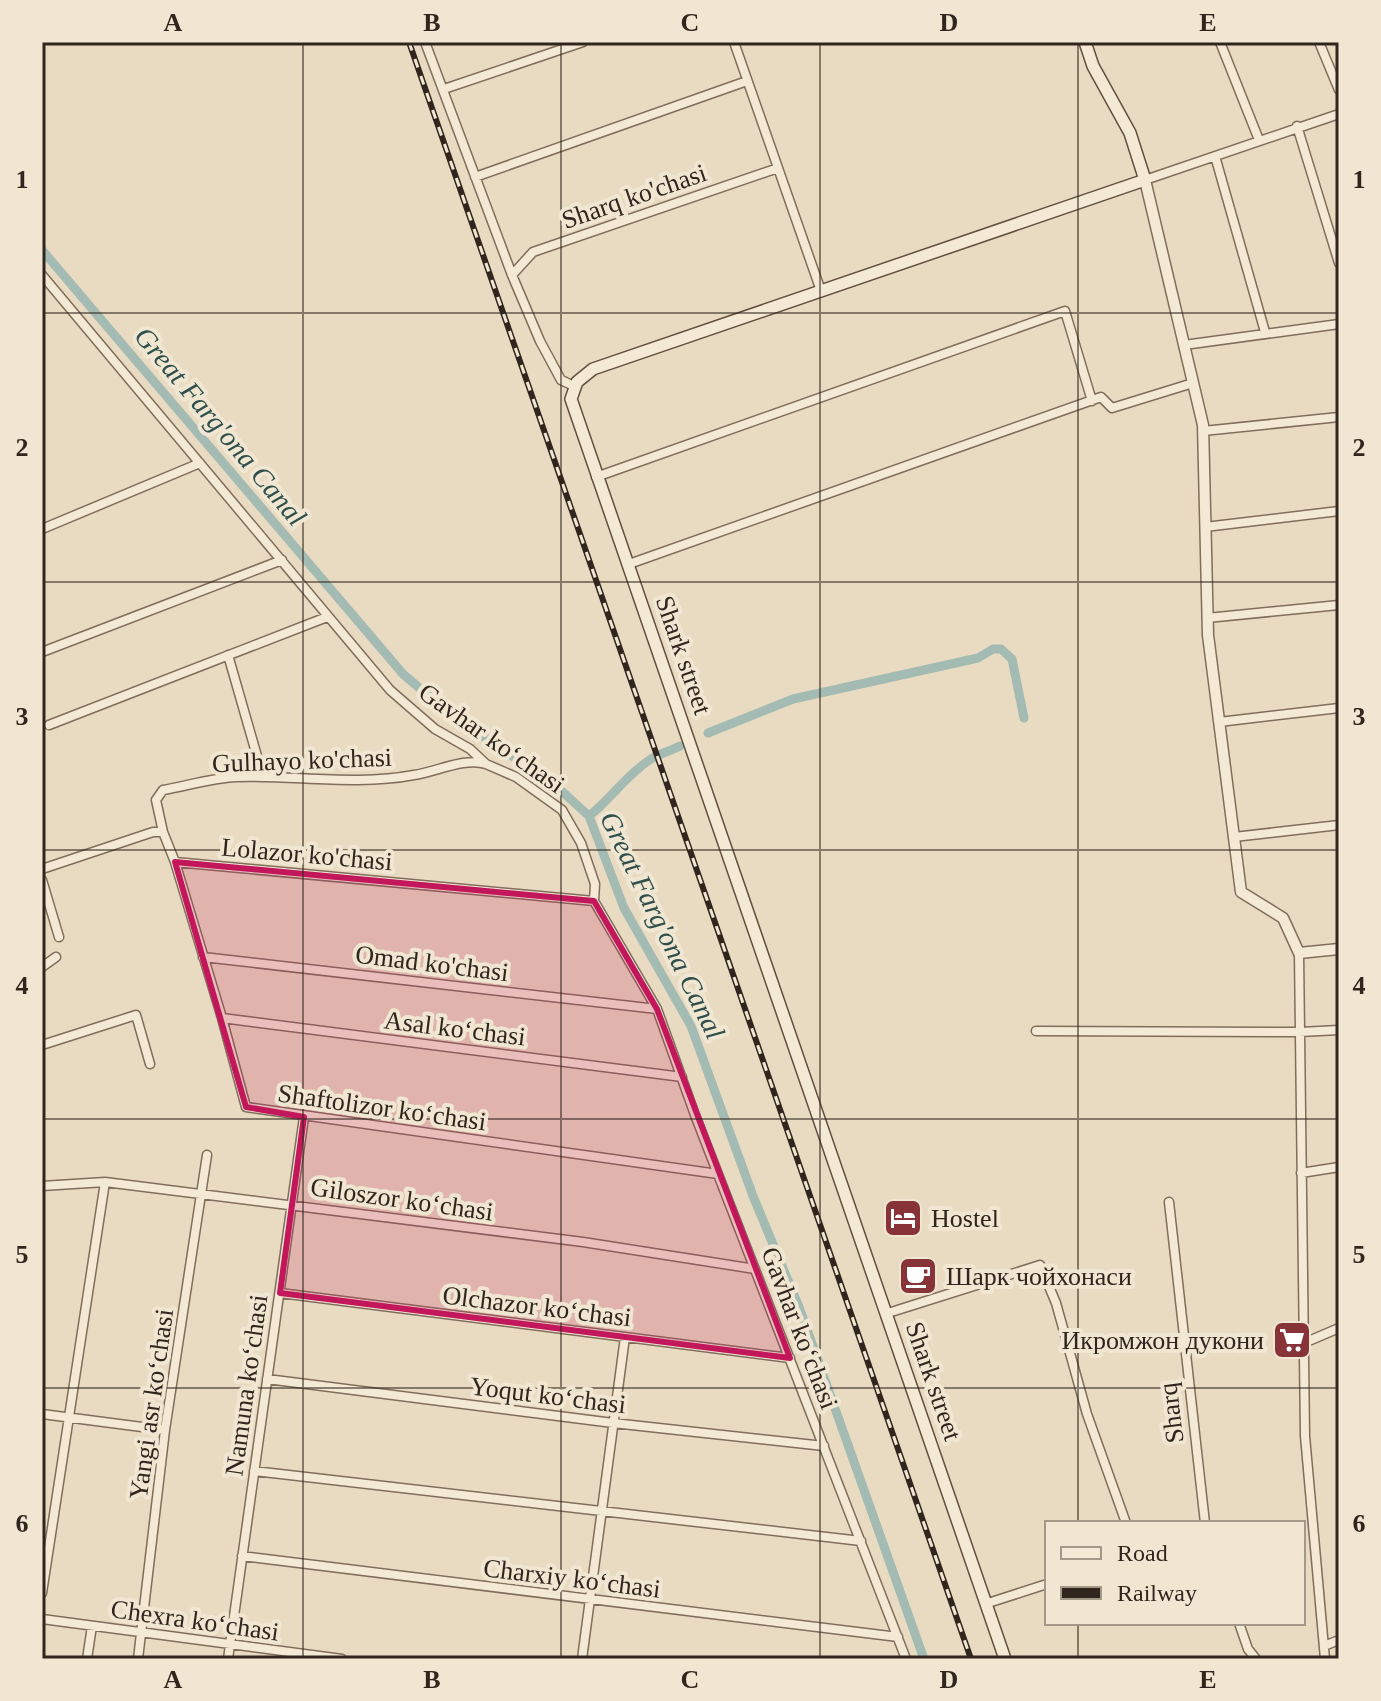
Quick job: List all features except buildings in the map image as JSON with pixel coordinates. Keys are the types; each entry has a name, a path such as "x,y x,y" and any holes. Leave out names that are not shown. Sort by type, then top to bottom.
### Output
{"main road":[{"path":"574,386 593,369 1145,180 1130,133 1093,66 1085,42"},
{"name":"Shark street","path":"574,386 571,404 629,564 1005,1659"}],"street":[{"path":"425,42 512,275 540,341 561,380 574,386"},
{"path":"444,89 583,42"},
{"path":"734,42 821,291"},
{"path":"1220,42 1259,140"},
{"path":"1319,42 1339,90"},
{"path":"475,177 747,81"},
{"path":"1325,1659 1305,1436 1299,953 1283,918 1241,892 1207,618 1203,431 1145,180 1339,114"},
{"path":"1297,126 1339,263"},
{"path":"1215,156 1265,332"},
{"name":"Sharq ko'chasi","path":"512,275 533,252 778,168"},
{"name":"Gavhar koʻchasi","path":"42,275 390,690 435,729 470,749 486,764 516,777 562,810 581,843 595,884 594,901 657,1009 906,1659"},
{"path":"596,477 1065,311 1092,401"},
{"path":"1184,345 1339,324"},
{"path":"629,564 1101,397 1112,408 1193,383"},
{"path":"1203,431 1339,417"},
{"path":"42,529 200,463"},
{"path":"1205,527 1339,511"},
{"path":"42,652 282,560"},
{"path":"1207,618 1339,605"},
{"path":"49,725 327,617"},
{"path":"228,655 263,777"},
{"path":"1219,722 1339,708"},
{"name":"Gulhayo ko'chasi","path":"163,832 156,800 163,790 233,777 412,776 460,765 486,764"},
{"path":"1234,837 1339,825"},
{"path":"42,869 153,832 163,832 175,862"},
{"name":"Lolazor ko'chasi","path":"175,862 594,901"},
{"name":"Shaftolizor koʻchasi","path":"175,862 246,1107 718,1174"},
{"path":"42,880 59,937"},
{"path":"1299,953 1339,949"},
{"path":"42,967 56,957"},
{"name":"Omad ko'chasi","path":"203,957 657,1009"},
{"path":"42,1045 136,1015 150,1064"},
{"name":"Asal koʻchasi","path":"222,1018 682,1077"},
{"path":"1036,1031 1339,1030"},
{"name":"Namuna koʻchasi","path":"228,1659 304,1117"},
{"name":"Yangi asr koʻchasi","path":"138,1659 165,1430 207,1155"},
{"path":"1301,1173 1339,1167"},
{"path":"42,1593 105,1182"},
{"name":"Giloszor koʻchasi","path":"42,1186 105,1182 583,1242 755,1269"},
{"name":"Sharq","path":"1169,1202 1201,1521"},
{"path":"888,1313 1040,1265 1056,1303 1087,1414 1125,1521"},
{"name":"Olchazor koʻchasi","path":"280,1293 790,1358"},
{"path":"1304,1343 1339,1328"},
{"path":"582,1659 625,1337"},
{"name":"Yoqut koʻchasi","path":"267,1379 824,1446"},
{"path":"42,1414 165,1430"},
{"path":"254,1471 861,1541"},
{"name":"Charxiy koʻchasi","path":"242,1556 898,1637"},
{"path":"985,1604 1045,1585"},
{"name":"Chexra koʻchasi","path":"42,1619 342,1659"},
{"path":"1240,1625 1255,1659"},
{"path":"87,1659 92,1626"},
{"path":"1324,1646 1339,1640"}],"highlighted area":[{"path":"175,862 594,901 657,1009 790,1358 280,1293 304,1117 246,1107"}],"waterway":[{"name":"Great Farg'ona Canal","path":"42,250 403,674 451,715 555,785 589,816 624,908 691,1026 753,1196 799,1307 924,1659"},
{"path":"708,733 793,699 978,658 993,649 1001,649 1012,659 1024,718"},
{"path":"589,816 642,765 680,746"}],"railway":[{"path":"409,42 971,1659"}],"place":[{"name":"Hostel","path":"903,1218"},
{"name":"Шарк чойхонаси","path":"918,1276"},
{"name":"Икромжон дукони","path":"1292,1340"}]}
